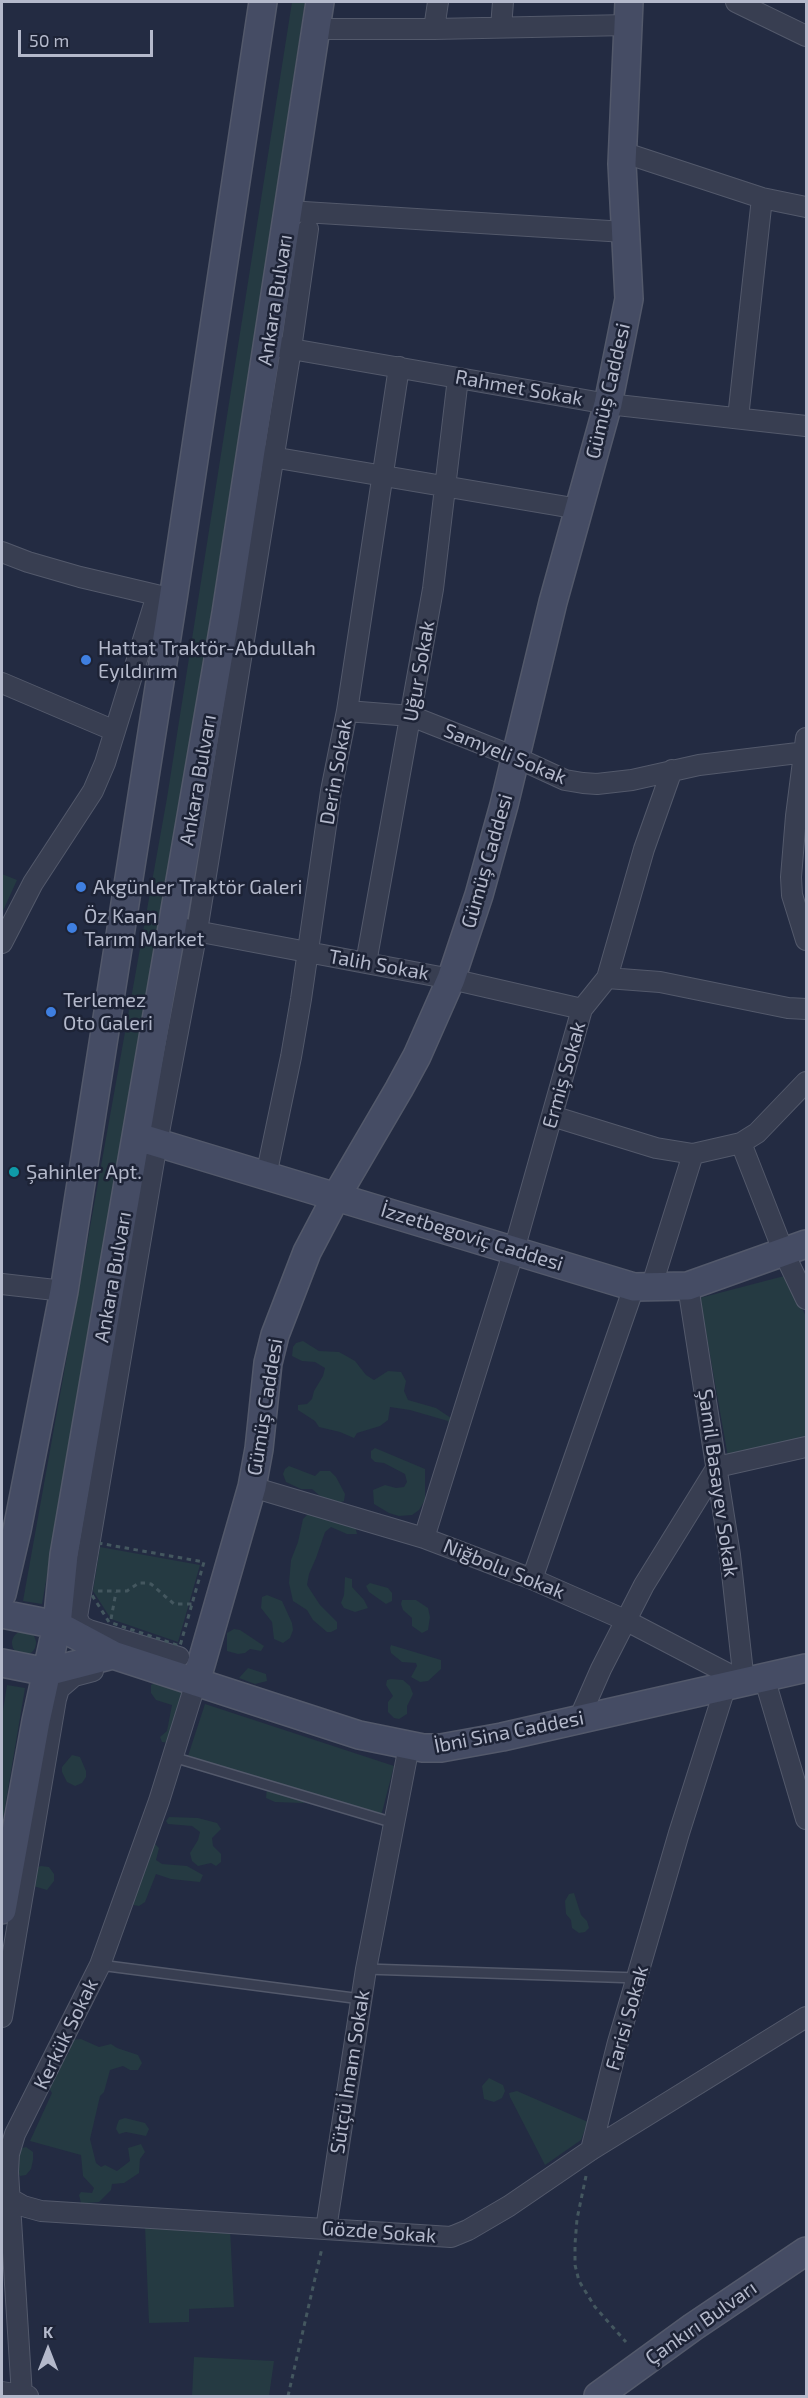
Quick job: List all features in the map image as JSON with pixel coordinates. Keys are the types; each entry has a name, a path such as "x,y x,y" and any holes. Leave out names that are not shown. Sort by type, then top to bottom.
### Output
{"main road":[{"path":"2,1594 17,1530 64,1291 165,597 263,2"},
{"name":"Ankara Bulvarı","path":"2,1910 36,1721 57,1625 64,1555 148,1140 186,929 280,347 288,211 320,2"},
{"name":"Gümüş Caddesi","path":"196,1682 252,1487 259,1449 268,1363 275,1335 306,1252 404,1081 451,979 478,895 553,602 608,404 629,299 622,152 628,13"},
{"name":"İzzetbegoviç Caddesi","path":"148,1140 642,1287 688,1286 796,1248"},
{"name":"İbni Sina Caddesi","path":"2,1614 57,1625 106,1663 196,1682 359,1735 409,1746 441,1748 807,1668"},
{"path":"2,1663 47,1672 106,1663"},
{"name":"Çankırı Bulvarı","path":"598,2397 693,2327 807,2251"}],"street":[{"path":"435,29 438,2"},
{"path":"501,27 503,2"},
{"path":"736,2 772,10 807,36"},
{"path":"316,29 501,27 628,13"},
{"path":"622,152 762,198 807,207"},
{"path":"738,418 762,198"},
{"path":"288,211 625,232"},
{"path":"280,347 308,229"},
{"name":"Rahmet Sokak","path":"280,347 608,404 807,426"},
{"name":"Derin Sokak","path":"266,1176 291,1057 399,368"},
{"name":"Uğur Sokak","path":"366,963 433,589 458,378"},
{"path":"262,455 579,509"},
{"path":"2,552 27,562 80,577 165,597 93,791 33,883 2,943"},
{"path":"2,683 115,731"},
{"name":"Samyeli Sokak","path":"347,711 411,716 515,757 564,780 583,783 597,784 632,780 672,770 806,747"},
{"path":"806,747 796,816 791,877 792,895 807,940"},
{"name":"Ermiş Sokak","path":"424,1538 514,1250 582,1009 607,978 644,849 672,770"},
{"name":"Talih Sokak","path":"186,929 451,979 582,1009"},
{"path":"607,978 660,982 788,1008 807,1009"},
{"path":"552,1116 656,1148 693,1154 741,1143 757,1133 807,1082"},
{"path":"148,1140 77,1617 81,1626 89,1630 179,1658"},
{"path":"741,1143 796,1248 807,1299"},
{"path":"532,1579 693,1154"},
{"path":"2,1284 64,1291"},
{"name":"Şamil Basayev Sokak","path":"688,1286 730,1555 745,1681 807,1819"},
{"path":"579,1719 625,1620 644,1585 717,1467 807,1447"},
{"name":"Niğbolu Sokak","path":"252,1487 424,1538 532,1579 625,1620 745,1681"},
{"path":"2,2017 56,1699 59,1689 74,1676 106,1663"},
{"name":"Farisi Sokak","path":"591,2150 618,2042 679,1833 745,1681"},
{"name":"Kerkük Sokak","path":"24,2396 6,2196 5,2160 15,2134 100,1965 137,1866 196,1682"},
{"name":"Sütçü İmam Sokak","path":"326,2229 366,1969 409,1746"},
{"name":"Gözde Sokak","path":"6,2196 23,2206 41,2211 451,2237 509,2206 591,2150 807,2017"},
{"path":"2,2392 24,2396"}],"lane":[{"path":"173,1757 394,1823"},
{"path":"100,1965 361,1999"},
{"path":"366,1969 638,1978"}],"path":[{"path":"98,1543 204,1562 192,1604 180,1646 109,1622 90,1592 98,1543"},
{"path":"93,1591 127,1591 139,1583 146,1583 151,1584 174,1604 192,1604"},
{"path":"111,1619 116,1592"},
{"path":"591,2150 577,2219 575,2265 584,2293 626,2342"},
{"path":"288,2397 326,2229"}],"shaded area":[{"path":"292,2 305,2 182,798 42,1604 23,1601 167,798"},
{"path":"2,874 17,880 2,913"},
{"path":"788,1275 806,1317 806,1436 728,1457 700,1298"},
{"path":"303,1341 319,1351 339,1352 355,1361 366,1375 374,1380 388,1371 401,1372 406,1381 404,1391 408,1400 436,1408 454,1420 446,1448 443,1443 450,1427 448,1421 410,1410 390,1407 388,1420 380,1426 357,1433 354,1438 319,1427 315,1421 298,1410 298,1405 307,1404 312,1399 325,1368 315,1362 302,1361 292,1356 293,1347 296,1343"},
{"path":"375,1448 425,1469 425,1500 419,1510 412,1515 399,1516 374,1504 373,1490 385,1485 396,1488 404,1487 407,1482 405,1474 384,1463 375,1462 371,1458 371,1451"},
{"path":"289,1466 315,1476 320,1471 330,1471 345,1494 344,1501 336,1504 326,1501 312,1489 301,1489 286,1482 283,1474"},
{"path":"309,1513 355,1526 357,1534 347,1534 331,1527 325,1532 309,1574 307,1585 320,1605 337,1622 337,1629 331,1632 327,1632 313,1620 307,1610 293,1601 289,1583 291,1560 303,1519"},
{"path":"100,1547 200,1565 178,1642 111,1619 93,1591"},
{"path":"345,1577 352,1579 352,1587 368,1608 355,1612 344,1608 341,1603"},
{"path":"370,1583 388,1588 392,1593 392,1601 386,1604 369,1592 366,1586"},
{"path":"267,1595 282,1601 292,1623 293,1630 290,1638 283,1643 274,1639 272,1622 261,1608 262,1597"},
{"path":"402,1600 416,1600 428,1608 430,1617 428,1630 422,1633 412,1626 412,1618 403,1610"},
{"path":"234,1629 240,1630 264,1646 261,1651 250,1649 238,1654 227,1651 227,1633"},
{"path":"24,1631 29,1632 35,1638 35,1648 29,1654 24,1655 19,1654 13,1648 12,1643 13,1638 19,1632"},
{"path":"391,1645 441,1660 441,1669 428,1681 420,1682 411,1677 417,1666 416,1663 402,1662 391,1653"},
{"path":"248,1668 266,1674 267,1681 255,1684 239,1678"},
{"path":"161,1680 184,1692 169,1743 162,1742 160,1737 167,1731 172,1705 156,1700 151,1693 151,1685"},
{"path":"387,1680 403,1680 410,1686 413,1694 407,1706 407,1714 399,1719 394,1718 388,1712 388,1702 393,1696 386,1685"},
{"path":"7,1685 25,1688 2,1825 2,1717"},
{"path":"205,1704 394,1766 381,1816 306,1796 304,1803 275,1802 266,1798 267,1787 187,1759"},
{"path":"72,1755 80,1757 86,1771 86,1777 82,1783 75,1786 67,1782 62,1772 62,1767"},
{"path":"169,1817 198,1818 217,1823 221,1829 212,1838 213,1846 221,1854 221,1862 216,1866 211,1863 198,1866 192,1861 190,1853 200,1832 192,1826 168,1824 166,1821"},
{"path":"153,1842 159,1848 156,1860 162,1864 187,1866 203,1875 200,1882 171,1879 156,1874 145,1902 139,1906 133,1905 130,1902"},
{"path":"49,1867 54,1874 54,1881 47,1890 30,1885 35,1868"},
{"path":"574,1893 581,1915 587,1921 589,1928 585,1932 579,1933 572,1928 571,1920 566,1914 565,1901 569,1894"},
{"path":"81,2039 99,2047 111,2044 138,2055 142,2063 138,2070 130,2070 123,2066 110,2070 104,2092 100,2096 90,2139 96,2163 101,2167 105,2165 117,2171 130,2161 128,2148 141,2144 145,2152 140,2159 139,2173 124,2183 112,2184 111,2190 99,2202 88,2203 81,2203 79,2195 81,2192 92,2193 94,2188 83,2176 81,2155 30,2141 52,2093 49,2088 62,2061 69,2053 66,2048 68,2040"},
{"path":"489,2078 503,2085 505,2091 502,2098 494,2102 484,2099 482,2086"},
{"path":"517,2091 588,2122 581,2140 545,2165 510,2097 509,2093"},
{"path":"125,2118 145,2123 149,2129 146,2136 126,2132 119,2134 116,2129 117,2125 119,2120"},
{"path":"26,2147 33,2152 33,2160 31,2169 26,2175 20,2176 15,2166 19,2149"},
{"path":"145,2226 230,2229 234,2307 189,2309 189,2322 149,2323"},
{"path":"194,2357 274,2361 269,2396 192,2396"}],"place":[{"name":"Hattat Traktör-Abdullah Eyıldırım","path":"86,660"},
{"name":"Akgünler Traktör Galeri","path":"81,887"},
{"name":"Öz Kaan Tarım Market","path":"72,928"},
{"name":"Terlemez Oto Galeri","path":"51,1012"},
{"name":"Şahinler Apt.","path":"14,1172"}]}
